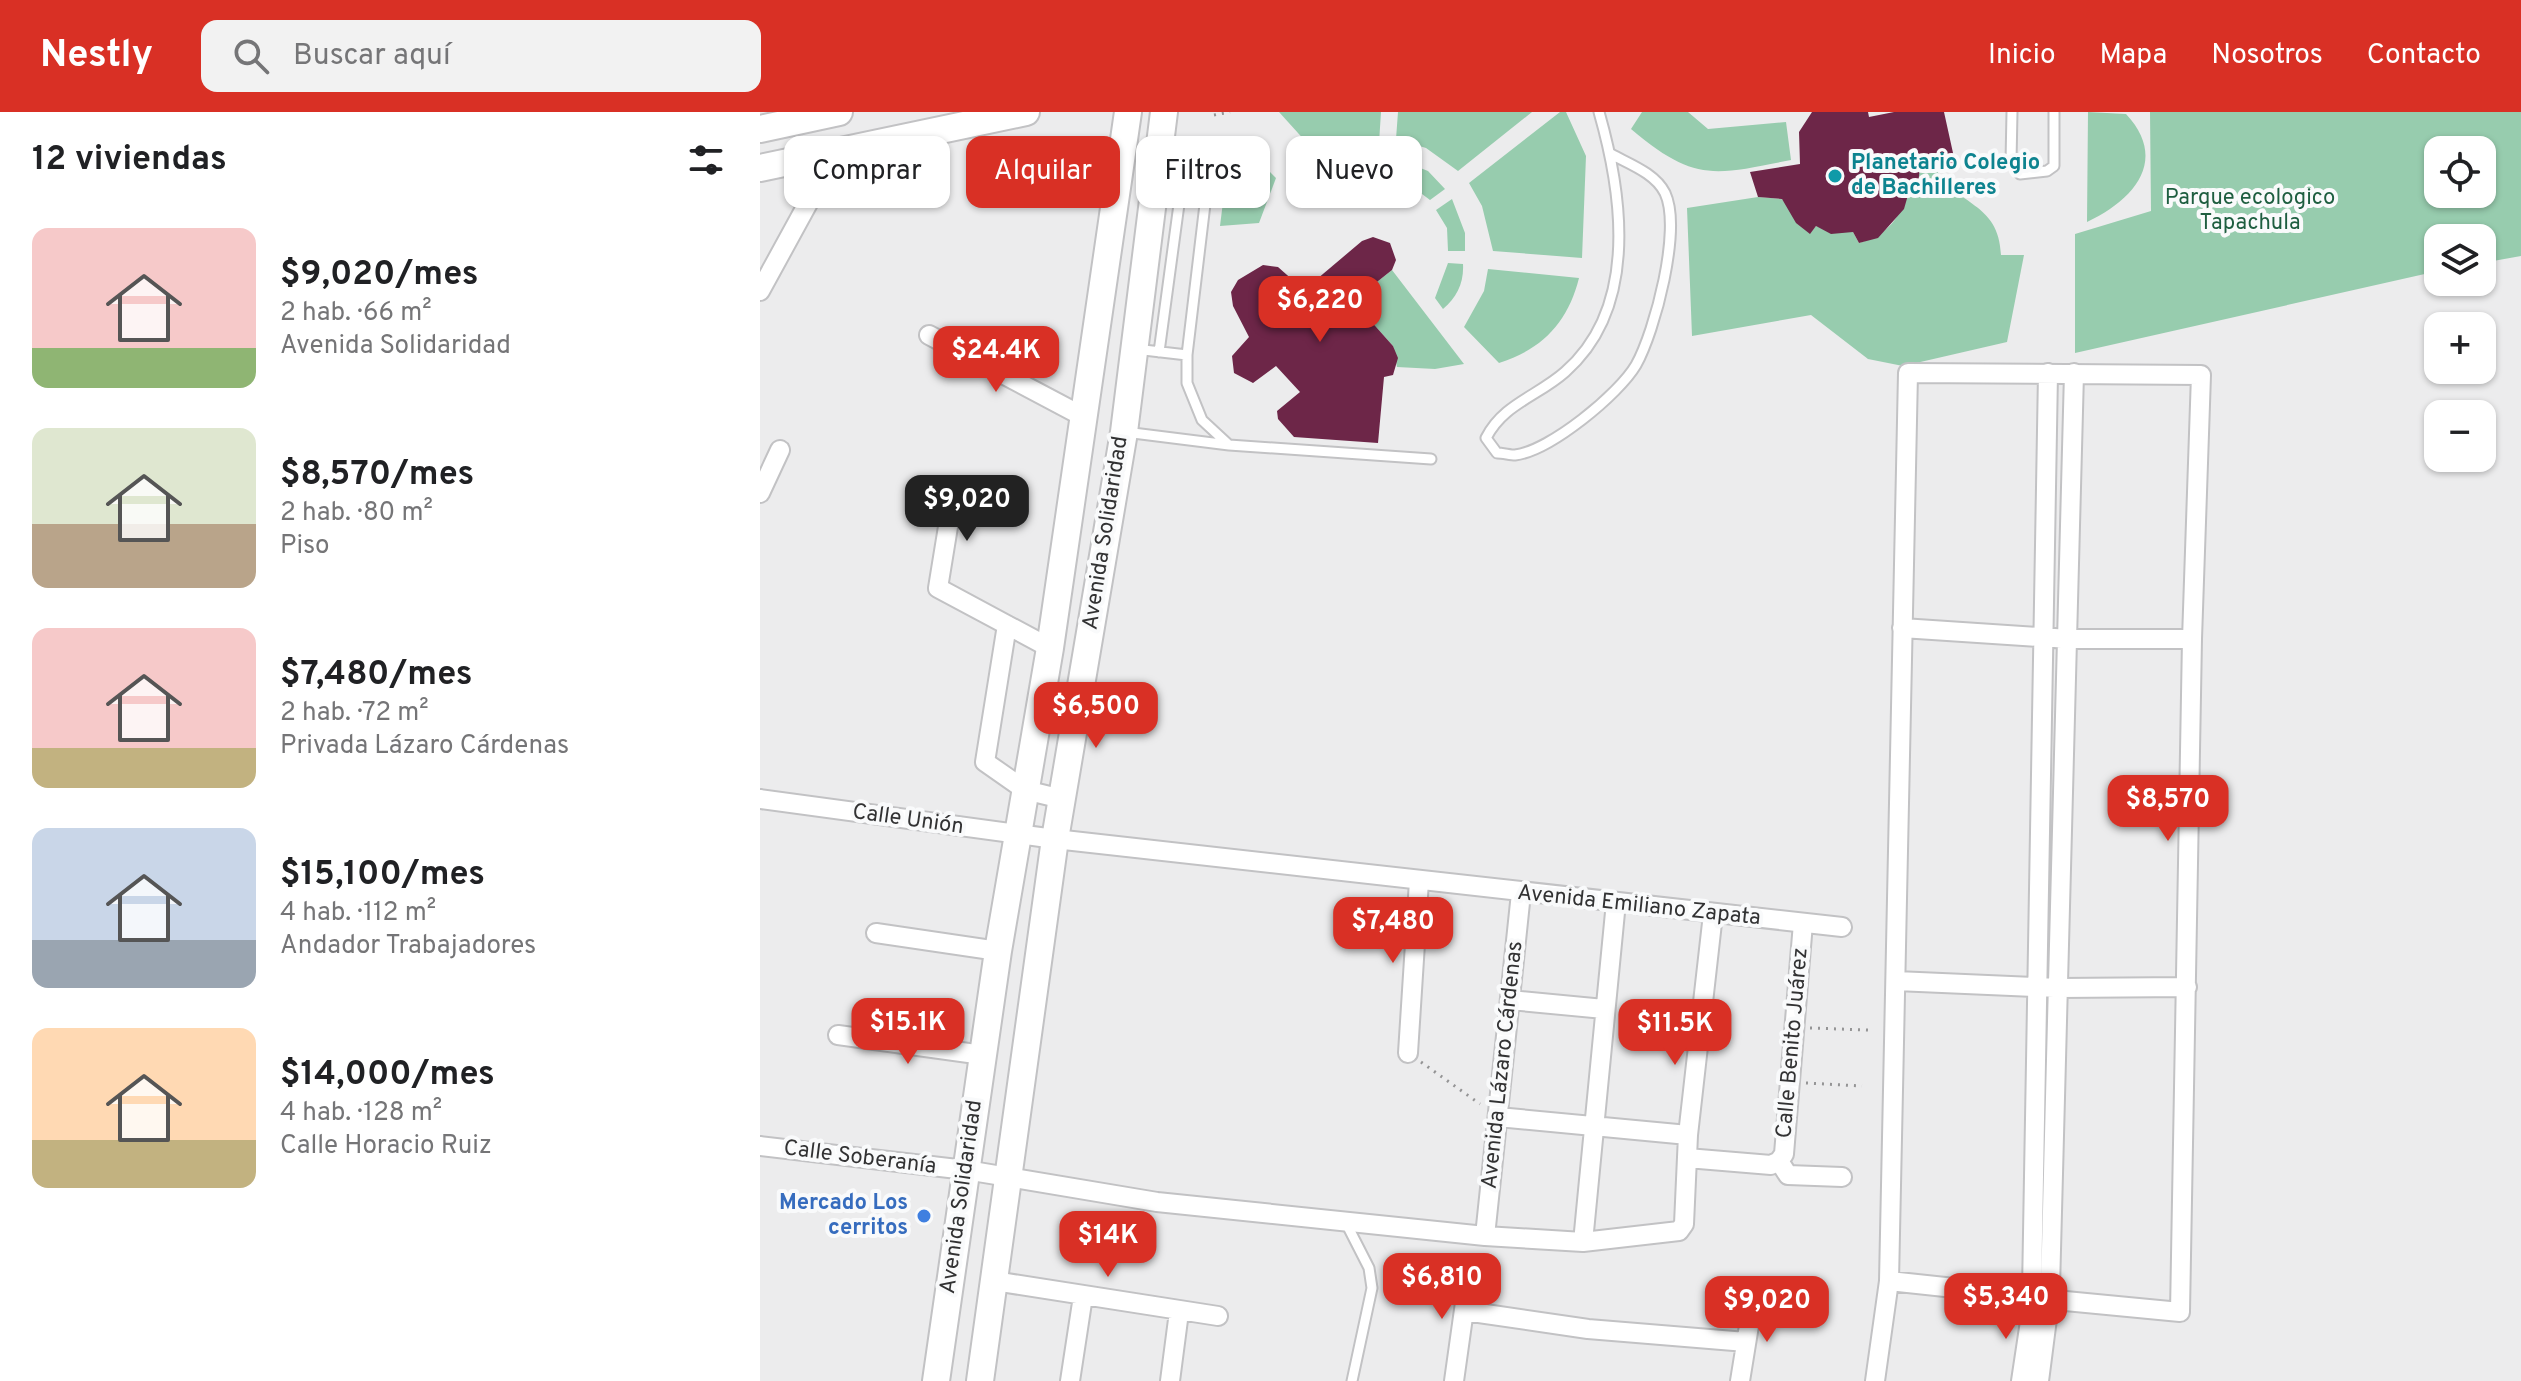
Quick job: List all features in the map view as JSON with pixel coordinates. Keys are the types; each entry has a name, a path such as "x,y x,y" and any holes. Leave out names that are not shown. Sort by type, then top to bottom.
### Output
{"main road":[{"path":"774,122 839,112"},
{"path":"912,136 1026,112"},
{"name":"Avenida Solidaridad","path":"936,1381 998,951 1050,648 1128,112"},
{"name":"Avenida Solidaridad","path":"1161,136 1164,112"},
{"path":"760,168 784,163"},
{"name":"Avenida Solidaridad","path":"980,1381 1055,839 1117,469 1147,350 1155,208"},
{"path":"1076,464 1117,469"}],"street":[{"path":"760,291 805,208"},
{"path":"929,335 1082,416"},
{"path":"1875,1381 1889,1281 1908,373 2201,375 2192,639 2180,1312 1889,1281"},
{"path":"2021,1381 2041,1299 2038,987 2048,373"},
{"path":"2039,1381 2059,988 2074,373"},
{"path":"760,493 780,450"},
{"path":"954,490 938,588 1050,648"},
{"path":"1007,625 985,762 1025,790 1062,799"},
{"path":"1902,628 2069,639 2192,639"},
{"name":"Calle Unión","path":"760,799 1055,839"},
{"name":"Avenida Emiliano Zapata","path":"1055,839 1842,927"},
{"path":"1408,1053 1419,881"},
{"name":"Avenida Lázaro Cárdenas","path":"1485,1236 1521,893"},
{"path":"1616,902 1583,1242 1679,1231 1684,1224 1688,1135 1713,914"},
{"name":"Calle Benito Juárez","path":"1779,1161 1784,1154 1803,923"},
{"path":"876,933 998,951"},
{"path":"1896,981 2059,988 2187,987"},
{"path":"1510,1000 1604,1009"},
{"path":"838,1035 983,1055"},
{"path":"1498,1117 1688,1135"},
{"name":"Calle Soberanía","path":"760,1146 966,1170 1157,1202 1485,1236 1583,1242"},
{"path":"1687,1158 1771,1165 1779,1161 1788,1175 1842,1177"},
{"path":"1454,1381 1470,1267"},
{"path":"994,1281 1218,1316"},
{"path":"1070,1381 1083,1296"},
{"path":"1740,1381 1753,1301"},
{"path":"1465,1311 1588,1329 1746,1342"},
{"path":"1170,1381 1179,1312"}],"lane":[{"path":"1599,112 1611,154 1619,221 1616,282 1593,341 1564,373 1495,420 1486,438 1497,453 1517,455 1550,440 1607,399 1636,365 1660,299 1669,259 1666,194 1649,175 1611,154"},
{"path":"2012,112 2011,162 2020,174 2047,171 2054,166 2054,112"},
{"path":"1175,208 1147,350 1187,355"},
{"path":"1205,208 1187,355 1187,383 1193,405 1202,420 1229,445"},
{"path":"1124,432 1229,445 1431,459"},
{"path":"1345,1221 1369,1268 1372,1288 1352,1381"}],"path":[{"path":"1214,115 1230,112"},
{"path":"1795,1027 1868,1030"},
{"path":"1408,1053 1498,1117"},
{"path":"1790,1083 1862,1086"}],"green space":[{"path":"1279,112 1381,112 1379,136 1301,136"},
{"path":"1398,112 1532,112 1458,171 1422,147 1422,136 1396,136"},
{"path":"1560,112 1566,112 1586,156 1582,258 1493,251 1482,206 1469,183"},
{"path":"1642,112 1688,112 1708,129 1786,122 1791,160 1723,171 1689,166 1672,159 1631,129"},
{"path":"2088,112 2126,114 2139,131 2145,147 2145,163 2131,190 2104,213 2087,222"},
{"name":"Parque ecologico Tapachula","path":"2150,112 2521,112 2521,256 2496,260 2496,224 2424,224 2424,274 2075,353 2075,234 2151,211"},
{"path":"1934,166 1953,190 1985,214 1993,224 2001,255 2024,255 2007,342 1903,366 1868,359 1811,315 1692,336 1687,208 1758,197 1782,199 1810,233 1816,226 1853,232 1859,243 1888,227 1900,212 1909,180 1918,184 1920,168"},
{"path":"1422,169 1445,189 1430,200 1422,194"},
{"path":"1270,172 1276,178 1270,194"},
{"path":"1452,199 1465,233 1465,251 1448,251 1447,228 1436,210"},
{"path":"1222,208 1265,208 1259,223 1220,226"},
{"path":"1448,263 1463,264 1463,271 1459,289 1443,309 1435,298"},
{"path":"1488,269 1579,278 1568,308 1551,332 1529,350 1499,363 1464,327 1484,291"},
{"path":"1392,270 1464,364 1435,369 1397,367 1393,346 1353,301"}],"building":[{"name":"Planetario Colegio de Bachilleres","path":"1812,112 1868,112 1869,117 1894,112 1944,112 1955,162 1920,168 1918,184 1912,181 1904,209 1878,238 1859,243 1853,232 1831,234 1816,226 1810,234 1796,223 1782,199 1758,197 1750,172 1800,164 1799,132"},
{"path":"1373,237 1390,243 1396,260 1392,270 1353,301 1393,346 1398,358 1393,375 1384,377 1378,443 1294,437 1278,419 1277,411 1300,392 1276,366 1253,383 1234,373 1232,356 1249,337 1233,306 1231,292 1238,280 1263,265 1278,267 1304,290 1362,241"}],"place":[{"name":"Planetario Colegio de Bachilleres","path":"1835,176"},
{"name":"Mercado Los cerritos","path":"924,1216"}]}
